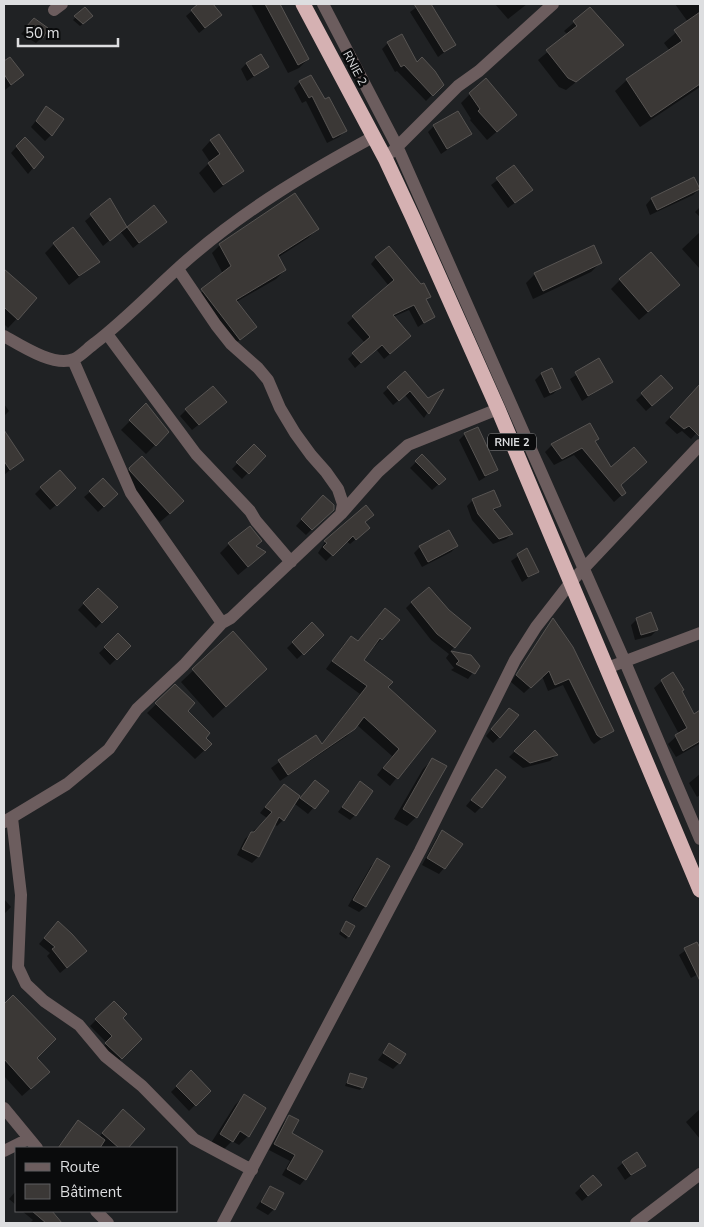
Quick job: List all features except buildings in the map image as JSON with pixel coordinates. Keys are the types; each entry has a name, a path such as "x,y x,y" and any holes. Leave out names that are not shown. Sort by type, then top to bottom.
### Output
{"highway":[{"name":"RNIE 2","path":"303,4 386,160 498,408 700,890"}],"street":[{"path":"323,4 397,146 584,568 700,839"},
{"path":"386,160 397,146 458,86 479,71 553,4"},
{"path":"4,336 39,355 56,360 73,360 107,334 178,268 218,234 253,209 324,164 373,137"},
{"path":"178,268 231,344 258,368 268,380 280,408 295,433 338,489 343,504 341,514"},
{"path":"107,334 196,454 250,511 256,521 291,562"},
{"path":"73,360 131,493 222,623"},
{"path":"252,1170 194,1139 142,1086 104,1056 80,1025 44,1001 26,984 18,967 22,895 8,820 67,784 109,749 137,709 184,665 222,623 231,618 341,514 378,472 408,445 498,408"},
{"path":"223,1223 420,851 507,674 536,627 571,582 700,446"},
{"path":"607,668 700,633"},
{"path":"4,1108 32,1144"},
{"path":"636,1223 700,1174"},
{"path":"97,1212 108,1223"}]}
